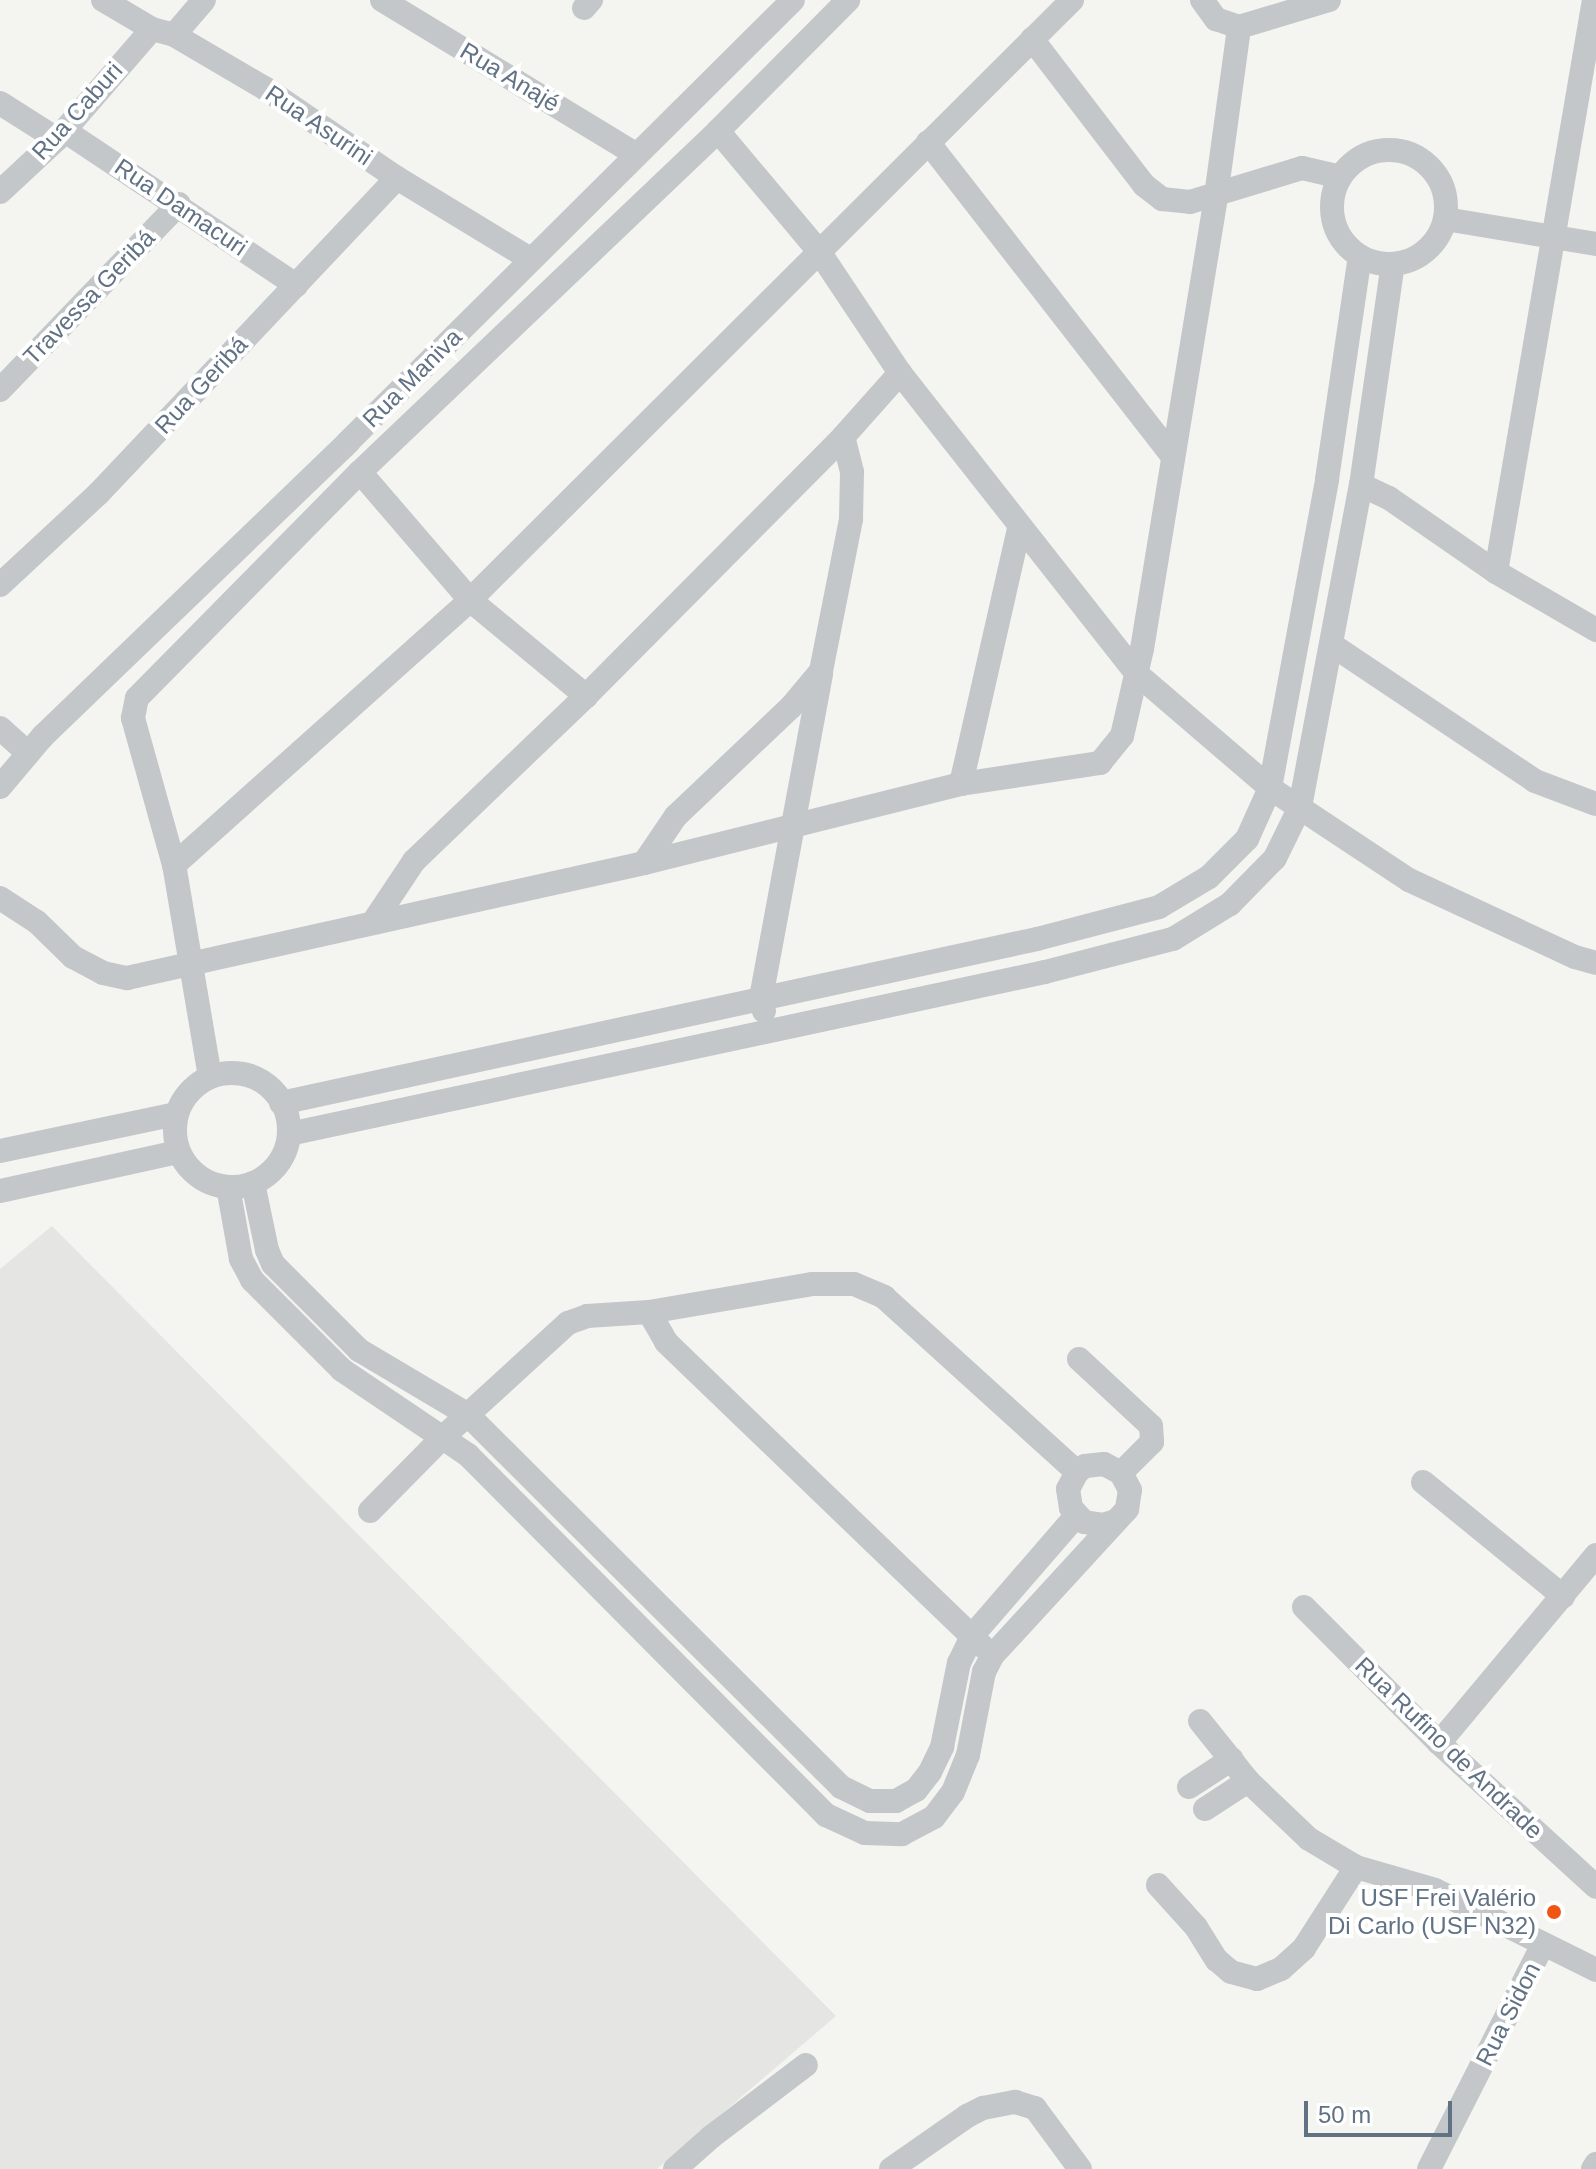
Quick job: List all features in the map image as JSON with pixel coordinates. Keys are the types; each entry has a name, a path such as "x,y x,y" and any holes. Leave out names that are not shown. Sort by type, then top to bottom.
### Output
{"street":[{"name":"Rua Asurini","path":"103,0 266,89 397,178 530,259"},
{"name":"Rua Caburi","path":"0,192 163,32 204,0"},
{"name":"Rua Anajé","path":"382,0 637,155"},
{"name":"Rua Maniva","path":"0,787 28,753 348,442 793,0"},
{"path":"210,1077 174,865 133,718 137,698 360,472 718,131 848,0"},
{"path":"174,865 470,600 1072,0"},
{"path":"1202,0 1216,19 1239,27 1329,0"},
{"path":"1496,572 1594,0"},
{"path":"0,898 37,922 73,957 103,973 127,978 154,975 193,963 311,939 374,921 644,863 961,784 1100,763 1122,736 1136,673 1216,196 1239,27"},
{"path":"1032,39 1144,185 1162,199 1190,202 1302,168 1340,177"},
{"name":"Rua Damacuri","path":"0,103 179,204 296,285"},
{"path":"718,131 818,250 900,373 1136,673 1270,788 1409,880 1575,957 1596,963"},
{"path":"928,142 1173,457"},
{"path":"1395,150 1419,158 1438,175 1447,199 1445,219 1439,237 1421,255 1393,264 1360,256 1349,248 1335,227 1332,201 1340,177 1358,159 1369,153 1395,150"},
{"name":"Rua Geribá","path":"0,585 98,494 397,178"},
{"name":"Travessa Geribá","path":"0,390 179,204"},
{"path":"1445,219 1596,244"},
{"path":"281,1103 1037,939 1159,907 1209,877 1247,839 1270,788 1327,479 1360,256"},
{"path":"289,1134 1045,972 1173,939 1230,904 1275,858 1300,807 1361,485 1393,264"},
{"path":"374,921 414,861 586,696 843,437 900,373"},
{"path":"768,1031 761,998 851,519 852,472 843,437"},
{"path":"360,472 470,600 586,696"},
{"path":"1361,485 1389,498 1496,572 1596,630"},
{"path":"961,784 1019,528"},
{"path":"1332,645 1535,781 1596,804"},
{"path":"644,863 676,816 791,707 821,671"},
{"path":"0,728 28,753"},
{"path":"1037,939 1045,972"},
{"path":"248,1075 270,1088 281,1103 289,1134 274,1168 253,1183 228,1187 203,1180 178,1152 174,1127 176,1114 189,1092 210,1077 248,1075"},
{"path":"0,1151 176,1114"},
{"path":"0,1191 178,1152"},
{"path":"253,1183 267,1250 273,1264 359,1350 467,1414 841,1787 870,1801 896,1801 916,1790 930,1772 942,1747 959,1663 972,1636 1076,1516"},
{"path":"228,1187 241,1259 252,1280 342,1370 468,1455 826,1815 865,1833 902,1834 934,1817 953,1792 968,1755 984,1672 992,1656 1127,1509 1130,1500 1127,1481 1113,1467 1094,1463 1077,1472 1068,1489 1068,1499 1076,1516 1094,1525 1113,1522"},
{"path":"370,1511 467,1414 568,1323 587,1316 649,1312 812,1284 854,1284 884,1297 1077,1472"},
{"path":"649,1312 666,1342 992,1656"},
{"path":"1079,1359 1151,1426 1152,1442 1121,1473"},
{"path":"1423,1482 1563,1596"},
{"path":"1439,1743 1596,1555"},
{"name":"Rua Rufino de Andrade","path":"1304,1607 1439,1743 1595,1885"},
{"path":"1200,1721 1248,1781 1309,1839 1356,1867 1435,1890 1596,1970"},
{"path":"1189,1787 1232,1759"},
{"path":"1205,1809 1248,1781"},
{"path":"1158,1885 1231,1972 1257,1979 1281,1969 1304,1948 1356,1867"},
{"name":"Rua Sidon","path":"1429,2169 1543,1944"},
{"path":"675,2169 711,2137 806,2065"},
{"path":"891,2169 983,2108 1015,2102 1035,2108 1080,2169"}],"shaded area":[{"path":"52,1226 836,2016 657,2169 0,2169 0,1269"}],"place":[{"name":"USF Frei Valério Di Carlo (USF N32)","path":"1554,1912"}]}
